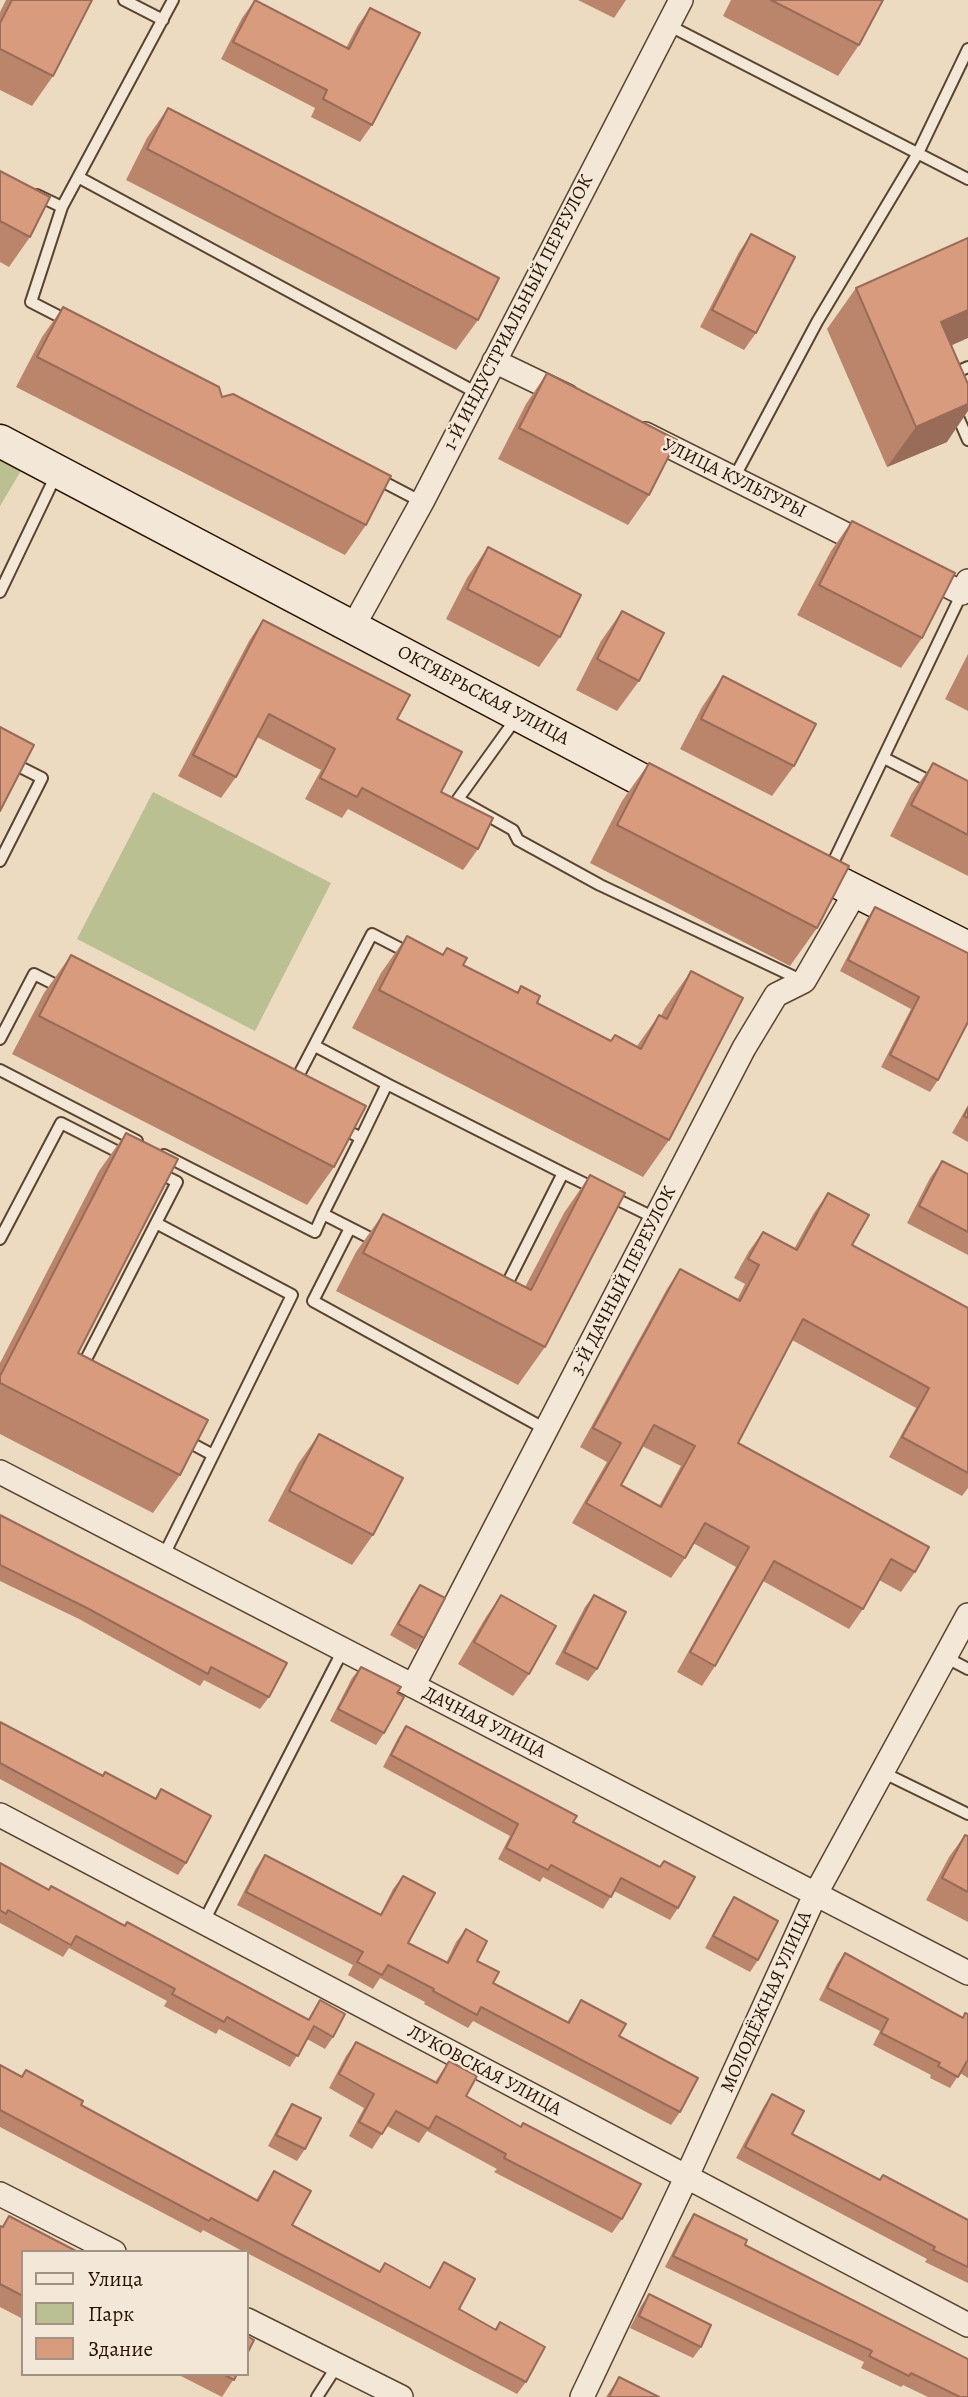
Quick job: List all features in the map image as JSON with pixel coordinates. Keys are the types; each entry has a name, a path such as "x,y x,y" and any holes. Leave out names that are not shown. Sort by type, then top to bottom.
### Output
{"main road":[{"name":"ОКТЯБРЬСКАЯ УЛИЦА","path":"0,441 354,625 703,812"},
{"path":"777,851 855,893 968,948"}],"street":[{"name":"1-Й ИНДУСТРИАЛЬНЫЙ ПЕРЕУЛОК","path":"354,625 422,502 681,0"},
{"path":"494,361 590,408"},
{"name":"УЛИЦА КУЛЬТУРЫ","path":"626,425 896,560 965,587"},
{"path":"804,981 855,893"},
{"name":"3-Й ДАЧНЫЙ ПЕРЕУЛОК","path":"413,1686 744,1048 776,995 804,981"},
{"name":"ДАЧНАЯ УЛИЦА","path":"0,1472 968,1973"},
{"name":"МОЛОДЁЖНАЯ УЛИЦА","path":"582,2397 686,2178 815,1895 968,1615"},
{"name":"ЛУКОВСКАЯ УЛИЦА","path":"0,1815 968,2325"},
{"path":"0,2194 110,2250"},
{"path":"248,2320 401,2397"}],"lane":[{"path":"124,0 163,20"},
{"path":"80,327 31,302 62,207 173,0"},
{"path":"668,25 968,179"},
{"path":"734,478 817,322 918,153 968,49"},
{"path":"78,177 477,393"},
{"path":"25,189 62,207"},
{"path":"947,391 942,378 968,367"},
{"path":"952,403 968,440"},
{"path":"361,471 422,502"},
{"path":"0,592 57,472"},
{"path":"826,877 965,587"},
{"path":"519,715 458,799 513,830 518,840 600,885 804,981"},
{"path":"0,757 42,778 0,861"},
{"path":"884,758 944,789"},
{"path":"286,1100 372,934 421,959"},
{"path":"0,1040 34,974 70,992"},
{"path":"315,1046 657,1219"},
{"path":"0,1070 145,1145"},
{"path":"157,1151 314,1232 387,1084"},
{"path":"329,1122 361,1138"},
{"path":"0,1239 4,1222 61,1124 131,1159"},
{"path":"75,1382 177,1182 142,1164"},
{"path":"498,1302 563,1173"},
{"path":"323,1214 387,1247"},
{"path":"156,1223 292,1295 163,1557"},
{"path":"350,1228 313,1301 547,1430"},
{"path":"178,1437 213,1455"},
{"path":"203,1923 343,1650"},
{"path":"945,1657 968,1669"},
{"path":"882,1772 968,1814"},
{"path":"317,2397 337,2365"}],"green space":[{"path":"0,452 25,464 0,506"},
{"path":"153,792 331,883 255,1031 77,939"}],"building":[{"path":"12,0 92,0 53,76 0,49 0,23"},
{"path":"255,0 349,49 370,8 420,33 372,125 323,99 327,90 233,42"},
{"path":"771,0 883,0 859,45"},
{"path":"168,108 499,278 478,320 147,149"},
{"path":"0,171 50,197 30,237 0,221"},
{"path":"751,234 795,257 756,333 712,310"},
{"path":"968,238 968,310 941,322 968,384 968,404 916,427 856,288"},
{"path":"63,307 219,387 222,397 233,394 391,476 366,525 37,357"},
{"path":"547,373 677,440 649,495 519,428"},
{"path":"852,521 955,573 922,638 819,585"},
{"path":"488,547 581,595 560,637 467,589"},
{"path":"622,611 664,633 639,681 597,659"},
{"path":"263,620 410,695 397,719 462,752 441,792 493,818 478,849 362,788 357,797 320,778 335,749 269,714 236,777 193,755"},
{"path":"723,676 816,724 794,766 701,719"},
{"path":"0,727 34,745 0,811"},
{"path":"649,763 849,866 817,928 617,825"},
{"path":"933,763 968,781 968,835 911,805"},
{"path":"875,907 968,953 968,1022 938,1080 890,1055 919,997 848,960"},
{"path":"407,936 443,955 447,948 467,958 463,965 518,993 521,986 540,996 537,1003 611,1041 615,1035 641,1049 659,1015 667,1019 691,971 743,998 669,1140 379,990"},
{"path":"71,955 366,1106 334,1167 39,1016"},
{"path":"126,1133 178,1159 78,1353 208,1420 180,1475 0,1383 0,1376"},
{"path":"942,1161 968,1174 968,1232 919,1206"},
{"path":"590,1175 625,1193 545,1347 363,1253 383,1214 531,1290"},
{"path":"828,1193 869,1215 852,1245 968,1308 968,1473 902,1437 929,1388 803,1319 738,1443 929,1547 915,1572 891,1559 863,1609 774,1561 715,1666 690,1652 749,1547 705,1523 685,1558 586,1503 621,1443 593,1428 680,1269 740,1301 759,1265 748,1259 763,1232 797,1250","holes":["654,1425 695,1446 661,1507 621,1485"]},
{"path":"319,1434 403,1478 373,1535 289,1491"},
{"path":"0,1515 287,1663 269,1697 211,1667 208,1674 87,1608 0,1565"},
{"path":"420,1585 445,1598 424,1638 398,1624"},
{"path":"501,1595 556,1626 529,1674 474,1642"},
{"path":"594,1595 626,1612 597,1669 564,1652"},
{"path":"361,1667 401,1687 397,1693 404,1697 384,1733 338,1709"},
{"path":"0,1722 103,1776 105,1772 156,1799 161,1789 211,1816 186,1863 0,1763"},
{"path":"406,1726 577,1816 573,1822 660,1867 664,1861 695,1877 678,1908 621,1878 611,1897 551,1865 548,1870 506,1848 518,1824 391,1755"},
{"path":"965,1835 968,1836 968,1892 942,1878"},
{"path":"265,1855 381,1915 403,1876 435,1893 408,1943 448,1963 466,1929 487,1941 477,1961 499,1972 493,1983 569,2023 581,2000 626,2024 619,2036 698,2078 680,2112 481,2007 477,2015 388,1965 382,1975 357,1962 363,1952 246,1892"},
{"path":"0,1863 49,1890 51,1886 125,1926 127,1922 309,2020 320,2000 345,2014 333,2037 314,2026 298,2056 227,2017 224,2022 172,1994 175,1989 76,1936 71,1945 8,1910 6,1914 0,1910"},
{"path":"734,1897 778,1921 758,1960 713,1936"},
{"path":"845,1953 963,2018 965,2013 968,2014 968,2061 958,2077 938,2066 940,2063 881,2033 888,2019 827,1988"},
{"path":"356,2042 437,2083 449,2061 477,2076 466,2096 521,2127 523,2123 641,2184 622,2219 504,2158 506,2154 436,2116 429,2129 396,2111 382,2134 359,2122 374,2094 339,2074"},
{"path":"0,2065 22,2077 26,2070 83,2101 81,2105 258,2201 274,2171 311,2191 292,2225 380,2272 385,2263 430,2288 444,2262 475,2279 459,2309 496,2330 500,2322 545,2347 526,2382 211,2218 209,2221 0,2110"},
{"path":"772,2094 804,2111 792,2134 880,2180 883,2175 968,2220 968,2267 745,2147"},
{"path":"292,2104 321,2118 305,2149 276,2135"},
{"path":"694,2214 747,2240 745,2245 968,2359 968,2397 960,2397 911,2373 909,2376 869,2356 872,2351 673,2256"},
{"path":"9,2216 74,2250 21,2250 21,2295 0,2284 0,2226 3,2227"},
{"path":"649,2294 711,2325 701,2347 639,2316"},
{"path":"248,2337 254,2340 248,2352"},
{"path":"619,2377 659,2397 609,2397"}]}
